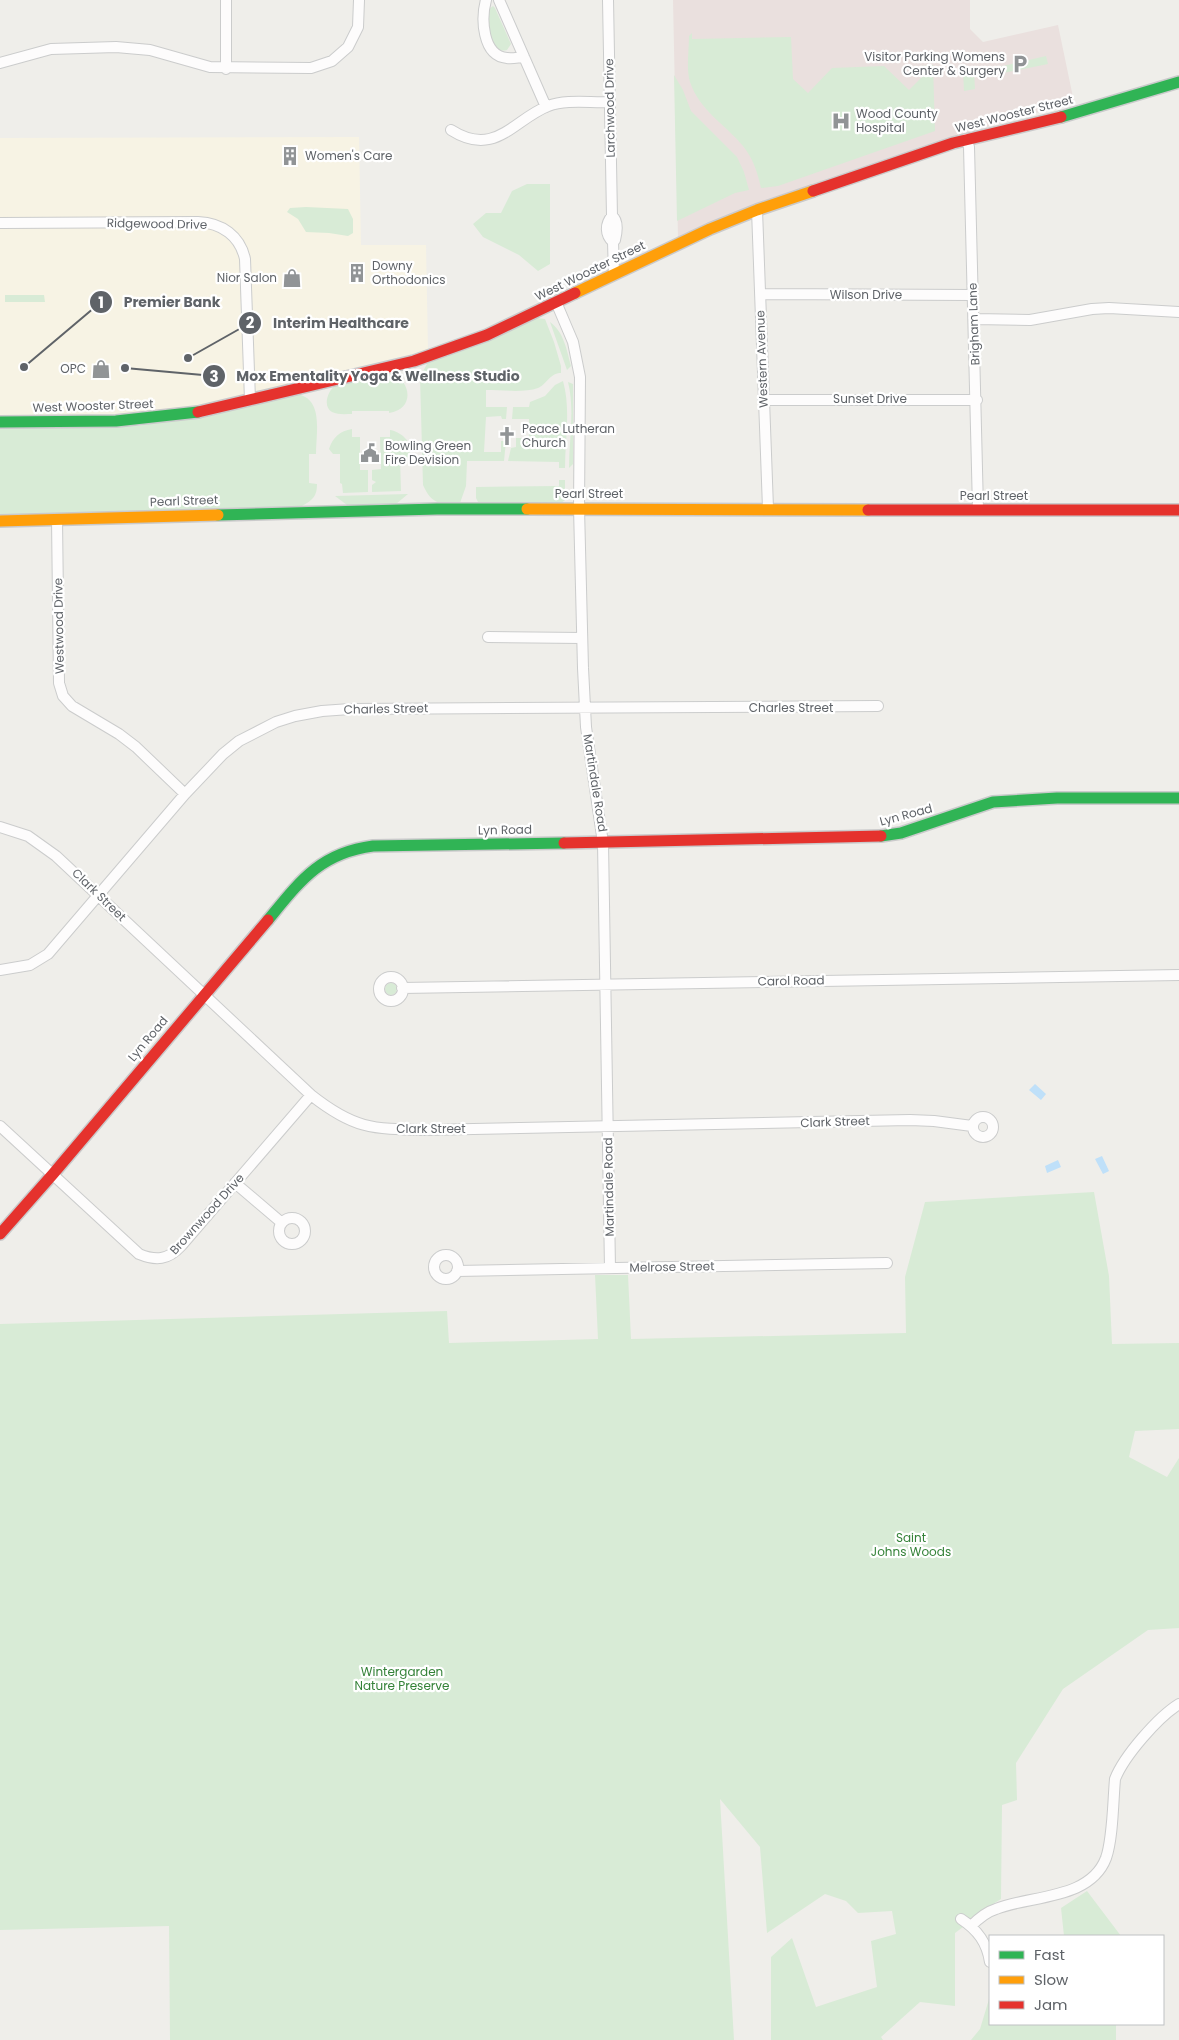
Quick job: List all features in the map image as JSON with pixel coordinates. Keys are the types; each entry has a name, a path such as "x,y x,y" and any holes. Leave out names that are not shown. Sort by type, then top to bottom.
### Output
{"street":[{"path":"226,0 226,69"},
{"path":"0,64 51,49 116,46 150,50 197,64 226,69 311,68 332,61 348,47 356,34 359,20 359,0"},
{"path":"486,0 484,22 486,36 491,48 501,57 524,57"},
{"path":"499,0 546,107"},
{"name":"Larchwood Drive","path":"608,0 612,216 615,218 617,227 613,242 614,274"},
{"name":"West Wooster Street","path":"0,422 149,418 188,413 414,361 487,335 614,274 756,210 966,139 1088,110 1179,82"},
{"path":"451,130 471,138 491,138 504,134 546,107 571,103 610,102"},
{"name":"Brigham Lane","path":"966,139 969,147 978,509"},
{"name":"Western Avenue","path":"756,210 768,508"},
{"name":"Ridgewood Drive","path":"0,223 205,222 229,232 238,241 245,259 250,400"},
{"name":"Wilson Drive","path":"760,294 973,295"},
{"name":"Martindale Road","path":"556,302 573,342 580,377 579,508 586,726 603,843 610,1268"},
{"path":"974,319 1030,320 1092,309 1109,308 1179,312"},
{"name":"Sunset Drive","path":"763,400 976,400"},
{"name":"Pearl Street","path":"0,521 437,508 1179,510"},
{"name":"Westwood Drive","path":"57,519 60,682 63,696 72,706 101,722 136,747 185,794"},
{"path":"488,637 582,638"},
{"name":"Charles Street","path":"0,970 30,965 48,954 208,768 239,741 263,728 295,716 322,711 350,710 878,706"},
{"name":"Lyn Road","path":"0,1234 53,1174 301,880 321,862 340,852 374,846 873,837 901,833 993,802 1057,798 1179,798"},
{"name":"Clark Street","path":"0,827 16,831 40,843 311,1095 343,1118 368,1126 387,1129 609,1127 910,1120 972,1126"},
{"name":"Carol Road","path":"402,988 1179,975"},
{"name":"Brownwood Drive","path":"0,1126 139,1254 155,1259 168,1257 174,1253 311,1095"},
{"path":"235,1183 282,1223"},
{"name":"Melrose Street","path":"457,1271 888,1263"},
{"path":"971,1926 982,1916 995,1909 1063,1892 1094,1876 1103,1864 1108,1849 1115,1779 1119,1769 1131,1751 1164,1715 1179,1704"},
{"path":"961,1919 971,1926 985,1942 989,1958"}],"shaded area":[{"name":"Wood County Hospital","path":"673,0 970,0 970,29 983,42 1058,25 1074,102 940,141 678,238"},
{"path":"359,137 361,245 426,245 428,350 190,409 125,415 0,417 0,138"}],"green space":[{"path":"493,6 511,44 507,50 496,48 491,37 488,10"},
{"path":"692,33 692,39 791,37 793,79 808,93 832,68 884,66 909,90 922,77 921,66 933,65 935,131 778,186 761,188 755,166 747,151 706,109 694,92 688,71 689,36"},
{"path":"1046,56 1048,64 993,75 994,68"},
{"path":"963,71 974,71 975,89 964,91"},
{"path":"674,75 683,90 691,111 737,157 749,190 735,193 677,221"},
{"path":"527,184 550,184 550,264 538,271 519,255 483,237 473,224 486,213 501,213 512,191"},
{"path":"290,208 348,209 353,219 353,233 348,236 306,232 298,219 287,212"},
{"path":"5,295 44,295 45,302 5,302"},
{"path":"537,318 545,319 554,342 561,366 561,373 557,373 541,386 532,390 486,390 486,407 507,407 506,419 502,419 501,416 486,417 484,452 501,452 501,441 506,441 504,461 467,461 466,486 460,503 442,503 433,500 423,485 420,377 428,362"},
{"path":"550,322 559,331 564,342 571,366 567,370"},
{"path":"390,372 403,382 408,394 407,401 397,410 389,413 389,411 352,411 352,414 342,414 332,412 327,406 327,398 336,385"},
{"path":"563,381 567,402 565,468 559,468 559,462 508,461 511,448 516,447 516,438 529,438 529,419 512,419 513,407 529,407 530,402 545,396 555,385"},
{"path":"568,382 573,384 573,464 569,468 571,403"},
{"path":"297,394 306,397 311,403 317,418 316,454 309,454 309,483 317,484 316,492 312,500 302,506 0,516 0,428 139,426"},
{"path":"352,429 352,437 360,437 360,470 368,470 368,492 343,493 342,484 340,483 340,454 333,454 329,449 338,435"},
{"path":"390,430 403,436 410,448 407,458 400,458 401,491 372,492 372,485 376,482 372,480 372,470 381,469 380,437 390,437"},
{"path":"559,480 565,480 565,497 568,498 561,503 479,504 476,498 476,487 559,486"},
{"path":"408,494 396,504 347,505 335,496"},
{"path":"393,983 396,984 396,994 389,995 386,994 385,987 386,984"},
{"name":"Wintergarden Nature Preserve","path":"1094,1192 1109,1276 1112,1344 1179,1343 1179,1429 1135,1431 1129,1457 1167,1477 1179,1458 1179,1628 1148,1630 1063,1689 1016,1763 1017,1800 1002,1805 1001,1899 960,1925 963,1927 955,1933 955,2006 920,2002 881,2037 883,2040 771,2040 771,1957 792,1938 816,2007 877,1987 871,1941 896,1934 892,1911 858,1913 846,1901 825,1894 767,1933 760,1847 720,1799 734,2040 170,2040 169,1926 0,1930 0,1324 447,1311 449,1343 598,1339 595,1275 628,1275 631,1339 906,1333 905,1277 925,1202"},
{"path":"1087,1891 1120,1935 1064,1935 1061,1908"},
{"path":"989,1999 989,2025 1116,2025 1116,2040 971,2040 980,2029"}],"water":[{"path":"1035,1084 1046,1094 1041,1100 1029,1090"},
{"path":"1102,1156 1109,1171 1103,1174 1095,1159"},
{"path":"1058,1160 1061,1167 1047,1173 1045,1166"}],"traffic: fast":[{"path":"1061,117 1179,82"},
{"path":"0,422 116,421 198,412"},
{"path":"218,515 437,509 527,509"},
{"path":"881,836 901,833 993,802 1057,798 1179,798"},
{"path":"268,920 301,881 313,871 325,862 355,850 373,846 564,843"}],"traffic: slow":[{"path":"575,293 710,229 757,210 813,191"},
{"path":"527,509 868,510"},
{"path":"0,521 218,515"}],"traffic: jam":[{"path":"813,191 953,143 1061,117"},
{"path":"198,412 414,361 487,335 575,293"},
{"path":"868,510 1179,510"},
{"path":"564,843 881,836"},
{"path":"0,1234 268,920"}],"place":[{"name":"Visitor Parking Womens Center & Surgery","path":"1020,64"},
{"name":"Wood County Hospital","path":"841,121"},
{"name":"Women's Care","path":"290,156"},
{"name":"Downy Orthodonics","path":"357,273"},
{"name":"Nior Salon","path":"292,278"},
{"name":"Interim Healthcare","path":"188,358"},
{"name":"Premier Bank","path":"24,367"},
{"name":"Mox Ementality Yoga & Wellness Studio","path":"125,368"},
{"name":"OPC","path":"101,369"},
{"name":"Peace Lutheran Church","path":"507,436"},
{"name":"Bowling Green Fire Devision","path":"370,453"}],"park label":[{"name":"Saint Johns Woods","path":"911,1545"}]}
